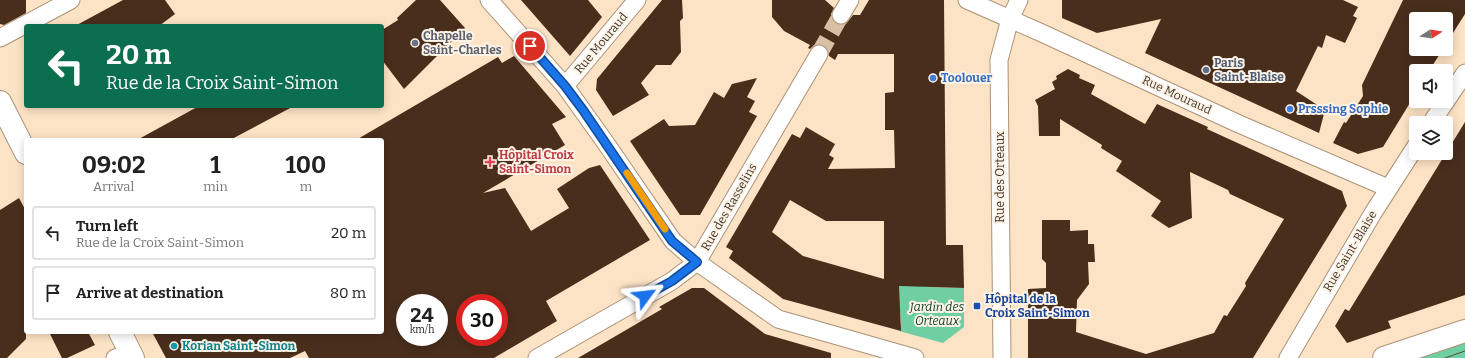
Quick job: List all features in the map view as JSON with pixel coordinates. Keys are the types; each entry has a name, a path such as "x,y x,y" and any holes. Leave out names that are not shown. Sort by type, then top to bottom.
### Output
{"street":[{"path":"26,24 71,0"},
{"path":"489,0 565,86 601,135 672,241 697,262 778,319 904,356"},
{"name":"Rue Mouraud","path":"565,86 637,0"},
{"path":"841,15 850,0"},
{"name":"Rue Mouraud","path":"967,0 1239,124 1388,188"},
{"name":"Rue des Orteaux","path":"1002,358 999,60 1010,19 1018,0"},
{"path":"0,38 24,25"},
{"name":"Rue des Rasselins","path":"537,358 672,281 697,262 819,54"},
{"path":"1436,116 1465,73"},
{"path":"0,102 24,148"},
{"name":"Rue Saint-Blaise","path":"1288,358 1388,188 1409,156"},
{"path":"1384,358 1465,331"},
{"path":"121,334 127,357"}],"green space":[{"name":"Jardin des Orteaux","path":"899,279 928,287 964,288 964,327 943,343 899,331 901,322 899,309"},
{"path":"1465,342 1465,358 1417,358"}],"building":[{"path":"0,0 26,0 26,13 4,25 0,24"},
{"path":"123,0 165,0 175,14 162,24 79,24"},
{"name":"Chapelle Saint-Charles","path":"416,0 440,0 465,28 465,31 454,39 404,89 384,63 384,29 398,20 397,18"},
{"path":"521,0 588,0 602,17 570,56"},
{"path":"662,0 682,0 683,18 680,21 681,52 671,65 656,65 641,83 649,95 613,116 596,90 597,79"},
{"path":"772,0 825,0 834,8 831,14 832,20 836,24 841,25 846,24 853,15 860,15 869,0 944,0 946,245 963,245 964,288 899,286 901,331 783,299 729,258 733,251 726,247 792,134 800,138 806,127 835,144 829,155 834,158 828,169 895,168 894,130 885,130 885,93 894,92 894,54 838,54 835,60 829,56 828,49 824,45 819,44 814,45 810,49 808,48 810,45 784,31 772,17","holes":["790,200 826,221 884,221 884,279 803,256 772,232"]},
{"path":"1062,0 1343,0 1358,7 1353,16 1357,18 1345,43 1326,35 1322,48 1318,46 1296,91 1325,110 1319,133 1145,53 1161,19 1097,33 1062,18"},
{"path":"1403,0 1465,0 1465,14 1453,33 1453,12 1409,12 1409,56 1439,56 1433,64 1409,64 1409,104 1383,147 1358,154 1333,143 1344,122 1346,123 1363,96 1362,85"},
{"name":"Hôpital Croix Saint-Simon","path":"514,56 566,117 552,124 565,145 483,193 505,188 531,231 569,208 557,189 589,168 600,165 650,240 546,301 557,321 494,358 309,358 305,351 290,358 166,358 153,334 384,334 384,138 359,138 498,57 502,63"},
{"path":"1068,69 1080,75 1079,78 1095,85 1091,94 1145,124 1157,104 1208,127 1207,129 1342,191 1347,206 1253,358 1028,358 1028,289 1046,288 1046,263 1042,259 1042,220 1070,220 1070,231 1088,230 1088,244 1094,244 1095,262 1088,262 1089,284 1077,300 1076,332 1146,354 1214,333 1224,315 1227,316 1246,286 1245,283 1284,219 1230,194 1228,190 1190,172 1192,218 1169,228 1151,216 1161,201 1116,171 1122,161 1101,148 1102,145 1060,119 1060,136 1039,136 1038,106 1035,100 1055,89 1052,82 1057,79 1056,76"},
{"path":"757,78 747,97 755,101 749,112 757,116 700,215 680,215 630,141 664,119 669,126 695,125 714,92 724,98 732,84"},
{"path":"195,108 290,108 234,138 141,138"},
{"path":"1465,122 1465,295 1388,321 1391,328 1347,343 1335,326 1345,309 1349,311 1442,160 1453,160 1453,142"},
{"path":"19,198 24,207 24,334 26,334 26,339 7,358 0,358 0,210"},
{"path":"692,288 704,288 765,334 831,353 831,358 578,358 662,309 659,307"},
{"path":"50,334 89,334 95,345 67,358 62,358"}],"tunnel":[{"path":"819,54 841,15"}],"tram line":[{"path":"1445,358 1465,351"}],"slow traffic":[{"path":"627,173 665,229"}],"place":[{"name":"Chapelle Saint-Charles","path":"415,43"},
{"name":"Paris Saint-Blaise","path":"1206,70"},
{"name":"Toolouer","path":"933,78"},
{"name":"Prsssing Sophie","path":"1290,109"},
{"name":"Hôpital Croix Saint-Simon","path":"490,162"},
{"name":"Hôpital de la Croix Saint-Simon","path":"977,306"},
{"name":"Korian Saint-Simon","path":"174,346"}],"route":[{"path":"530,46 565,86 583,110 672,241 697,262 672,281 645,296"}]}
